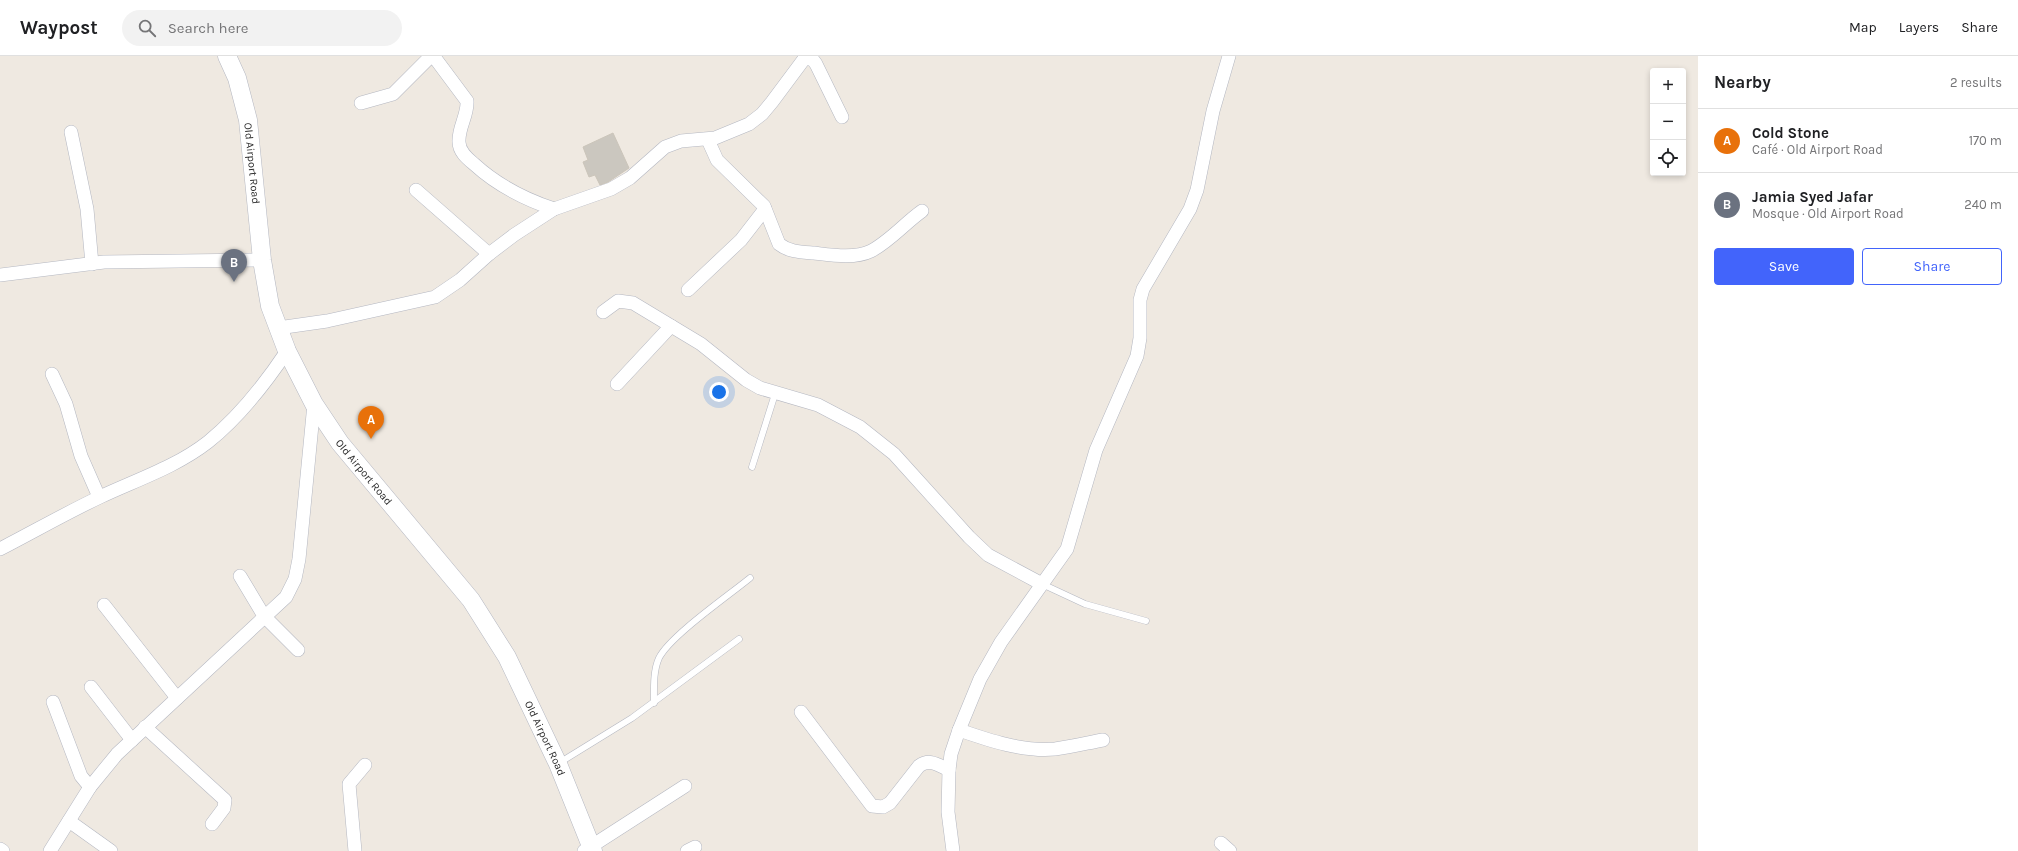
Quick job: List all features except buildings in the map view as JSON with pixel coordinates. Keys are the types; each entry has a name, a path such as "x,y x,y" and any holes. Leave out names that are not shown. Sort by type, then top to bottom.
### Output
{"main road":[{"name":"Old Airport Road","path":"227,56 237,78 248,120 262,260 270,306 287,351 314,404 340,443 471,600 507,657 558,764 589,850"}],"street":[{"path":"954,851 948,812 949,770 951,754 958,730 980,679 1001,642 1066,549 1096,450 1135,361 1139,348 1140,300 1143,289 1190,209 1197,190 1213,111 1230,56"},
{"path":"361,103 393,94 432,57 438,61 467,101 468,107 458,142 460,149 497,184 537,204 554,209"},
{"path":"278,328 327,321 435,297 460,280 490,254 554,209 611,189 630,178 666,147 673,143 708,140 737,130 762,114 793,76 804,59 807,58 813,60 816,64 842,117"},
{"path":"71,132 87,209 92,264"},
{"path":"708,140 717,160 764,206 779,244 784,248 795,252 837,255 870,252 884,243 908,221 922,211"},
{"path":"416,190 490,254"},
{"path":"688,290 741,240 765,209"},
{"path":"0,275 92,264 262,260"},
{"path":"603,312 618,301 624,300 633,303 701,344 746,380 760,388 775,394 818,405 860,427 894,454 988,556 1042,584"},
{"path":"617,384 671,326"},
{"path":"0,549 99,497 158,471 187,456 225,427 252,398 287,351"},
{"path":"52,374 66,404 81,456 99,497"},
{"path":"50,851 90,787 117,754 286,596 295,579 299,559 314,404"},
{"path":"240,576 264,616 298,650"},
{"path":"104,605 177,698"},
{"path":"91,687 132,740"},
{"path":"53,702 81,776 90,787"},
{"path":"801,712 872,806 884,807 890,803 919,766 925,762 931,762 949,770"},
{"path":"145,727 225,800 224,808 212,824"},
{"path":"958,730 988,739 1037,749 1054,749 1103,740"},
{"path":"354,851 349,784 365,764"},
{"path":"589,850 685,786"},
{"path":"69,821 111,851"}],"lane":[{"path":"752,467 775,394"},
{"path":"654,703 655,671 663,651 677,637 750,578"},
{"path":"1042,584 1085,604 1146,621"},
{"path":"558,764 654,703 739,639"}],"place":[{"name":"Jamia Syed Jafar","path":"234,282"},
{"name":"Cold Stone","path":"371,439"}]}
